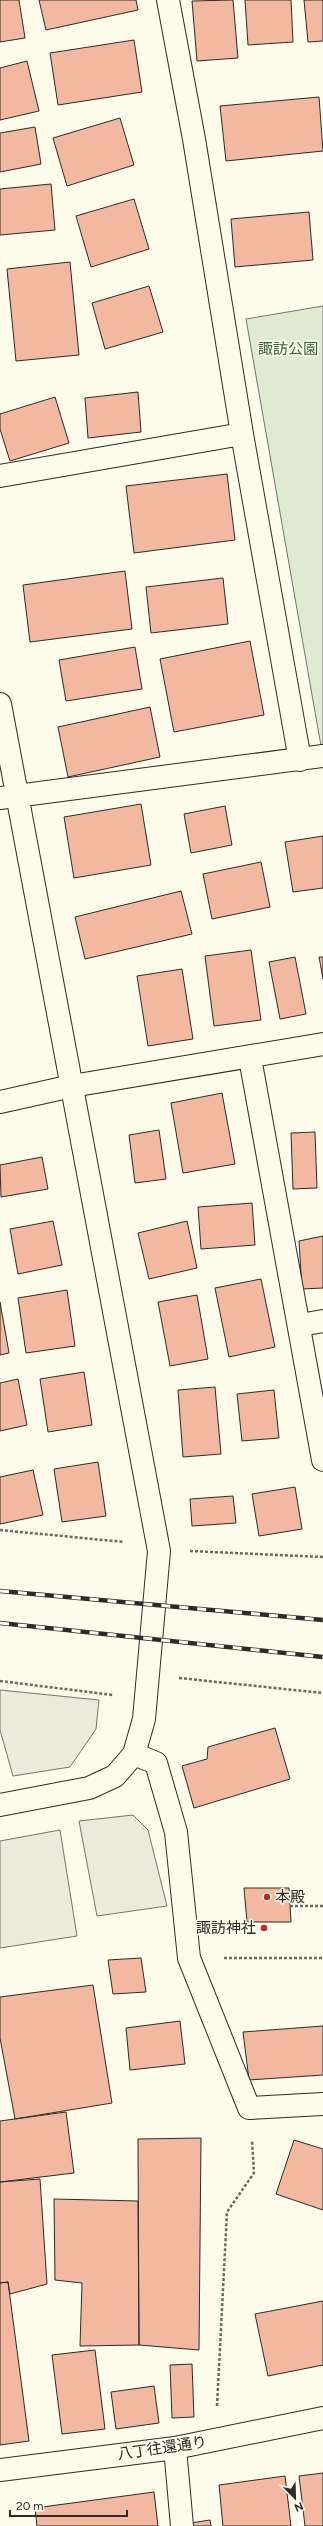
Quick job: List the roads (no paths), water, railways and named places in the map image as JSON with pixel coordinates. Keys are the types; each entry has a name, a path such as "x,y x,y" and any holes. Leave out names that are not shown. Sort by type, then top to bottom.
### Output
{"street":[{"path":"168,0 194,138 242,434 300,760"},
{"path":"0,476 242,434"},
{"path":"0,704 9,796 72,1086 159,1551 144,1719 134,1754 115,1776 89,1788 0,1805"},
{"path":"9,796 323,756"},
{"path":"0,1102 72,1086 250,1058 323,1044"},
{"path":"250,1058 300,1325 323,1460"},
{"path":"300,1325 323,1321"},
{"path":"134,1754 156,1763 176,1832 189,1958 249,2108 323,2104"},
{"name":"八丁往還通り","path":"0,2470 175,2448 323,2418"},
{"path":"175,2448 182,2526"}],"railway":[{"path":"0,1591 323,1620"},
{"path":"0,1623 323,1657"}],"place":[{"name":"本殿","path":"267,1897"},
{"name":"諏訪神社","path":"264,1928"}],"park label":[{"name":"諏訪公園","path":"288,349"}]}
